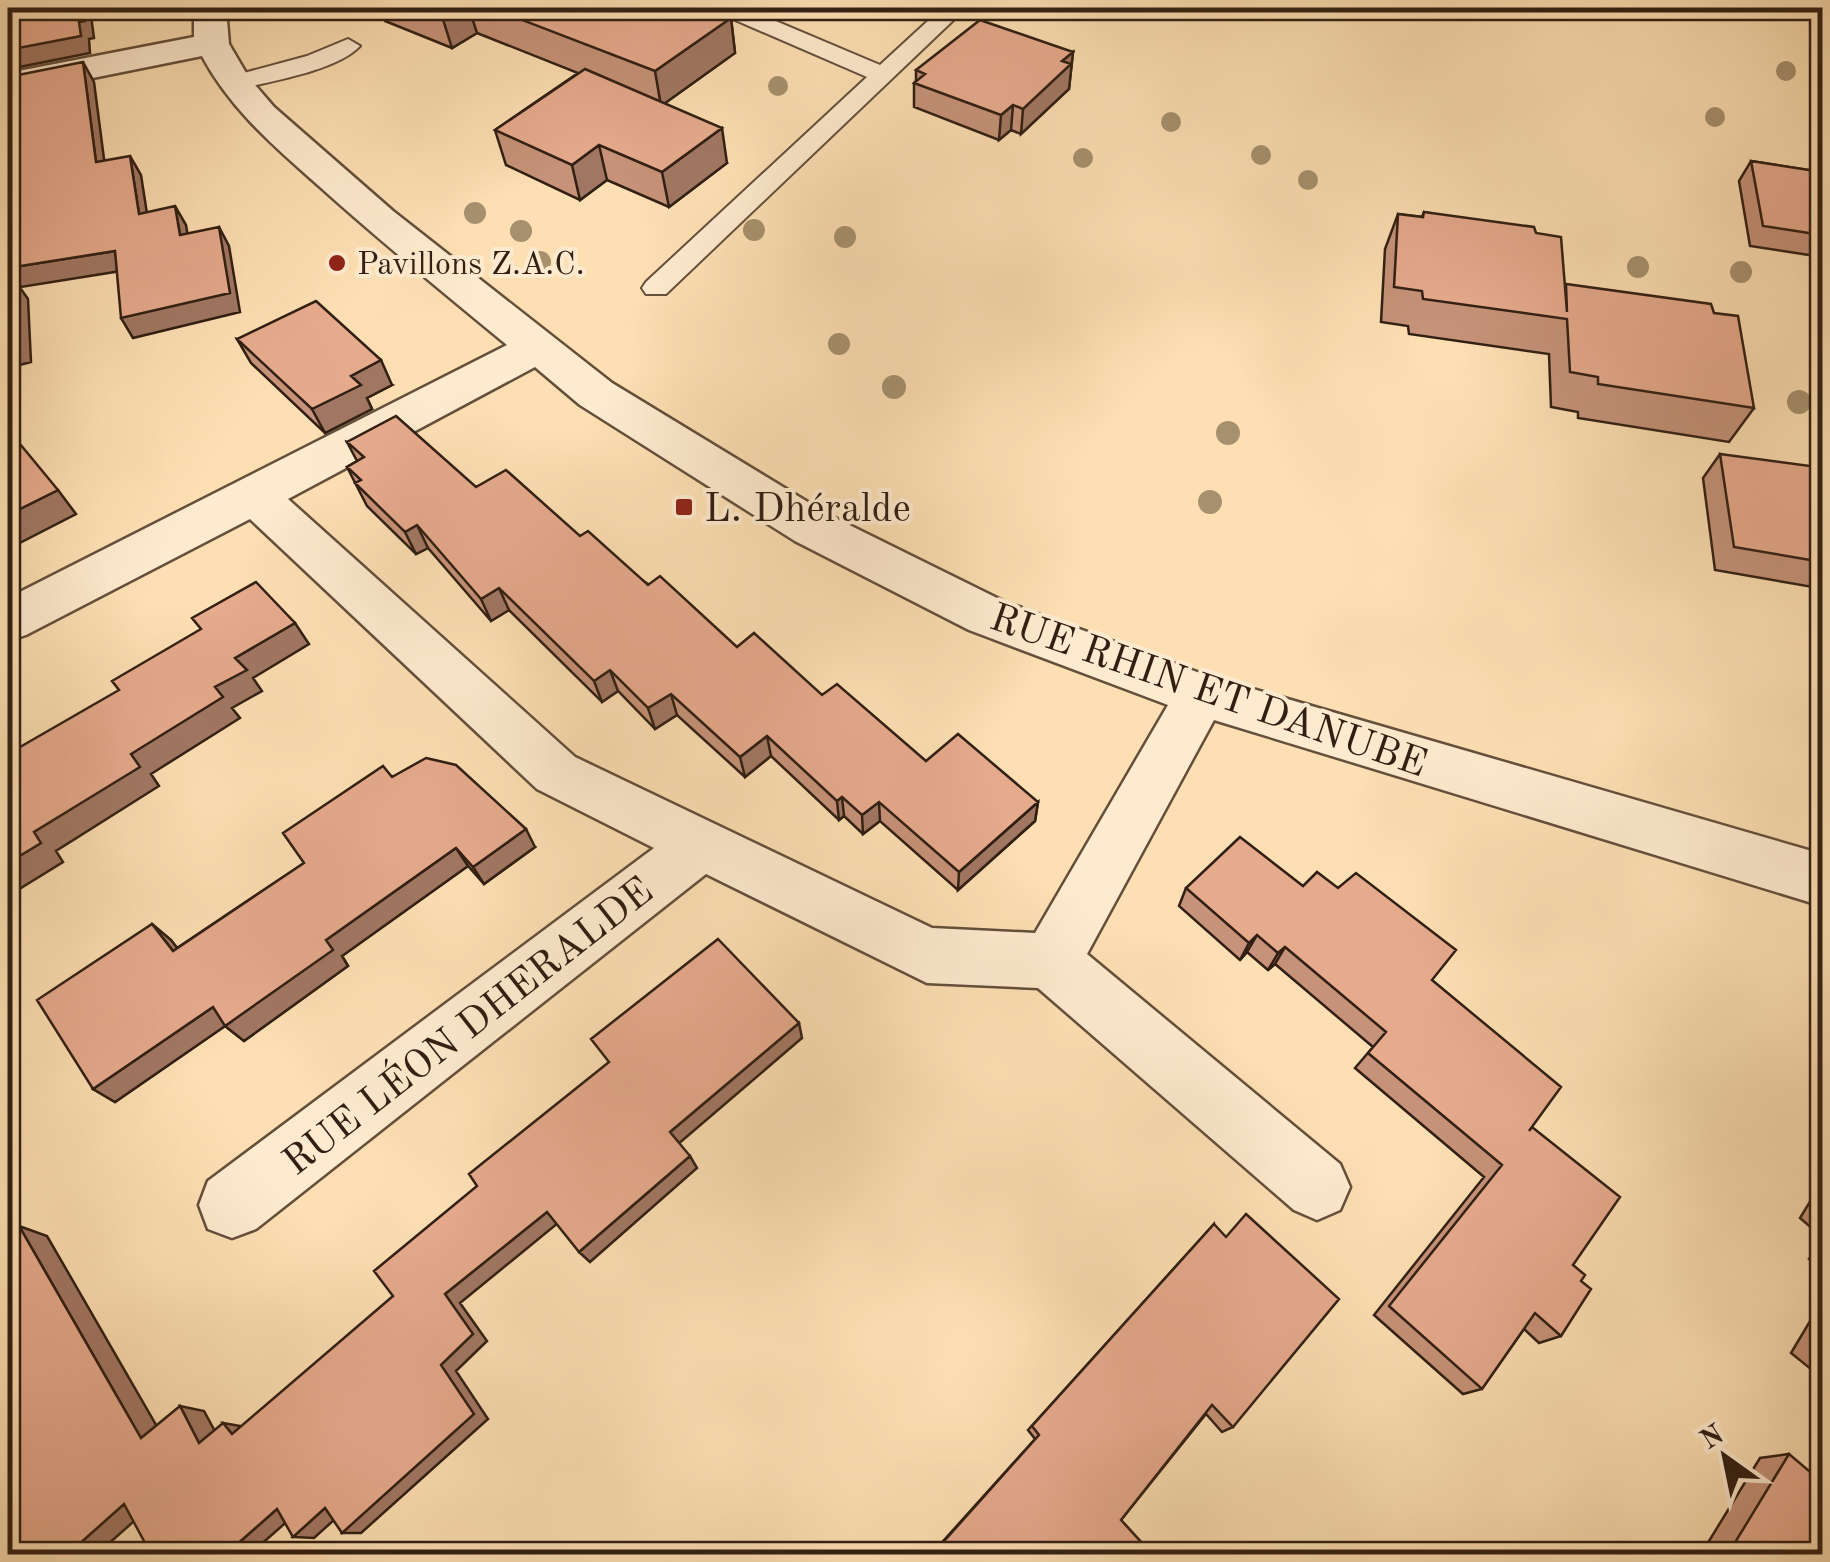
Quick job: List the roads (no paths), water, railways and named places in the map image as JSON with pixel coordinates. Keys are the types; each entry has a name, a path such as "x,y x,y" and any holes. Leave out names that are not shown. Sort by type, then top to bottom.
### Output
{"street":[{"path":"8,84 218,45"},
{"name":"RUE RHIN ET DANUBE","path":"218,45 260,116 536,347 596,394 812,528 987,616 1202,695 1822,880"},
{"path":"8,621 496,372 536,347"},
{"name":"RUE LÉON DHERALDE","path":"253,494 556,773 927,955 1051,961"},
{"path":"1202,695 1051,961 1317,1187"},
{"name":"RUE LÉON DHERALDE","path":"232,1205 701,845"}],"lane":[{"path":"727,8 884,76"},
{"path":"656,288 955,8"},
{"path":"218,45 315,60 348,46"}],"place":[{"name":"Pavillons Z.A.C.","path":"337,263"},
{"name":"L. Dhéralde","path":"684,507"}]}
